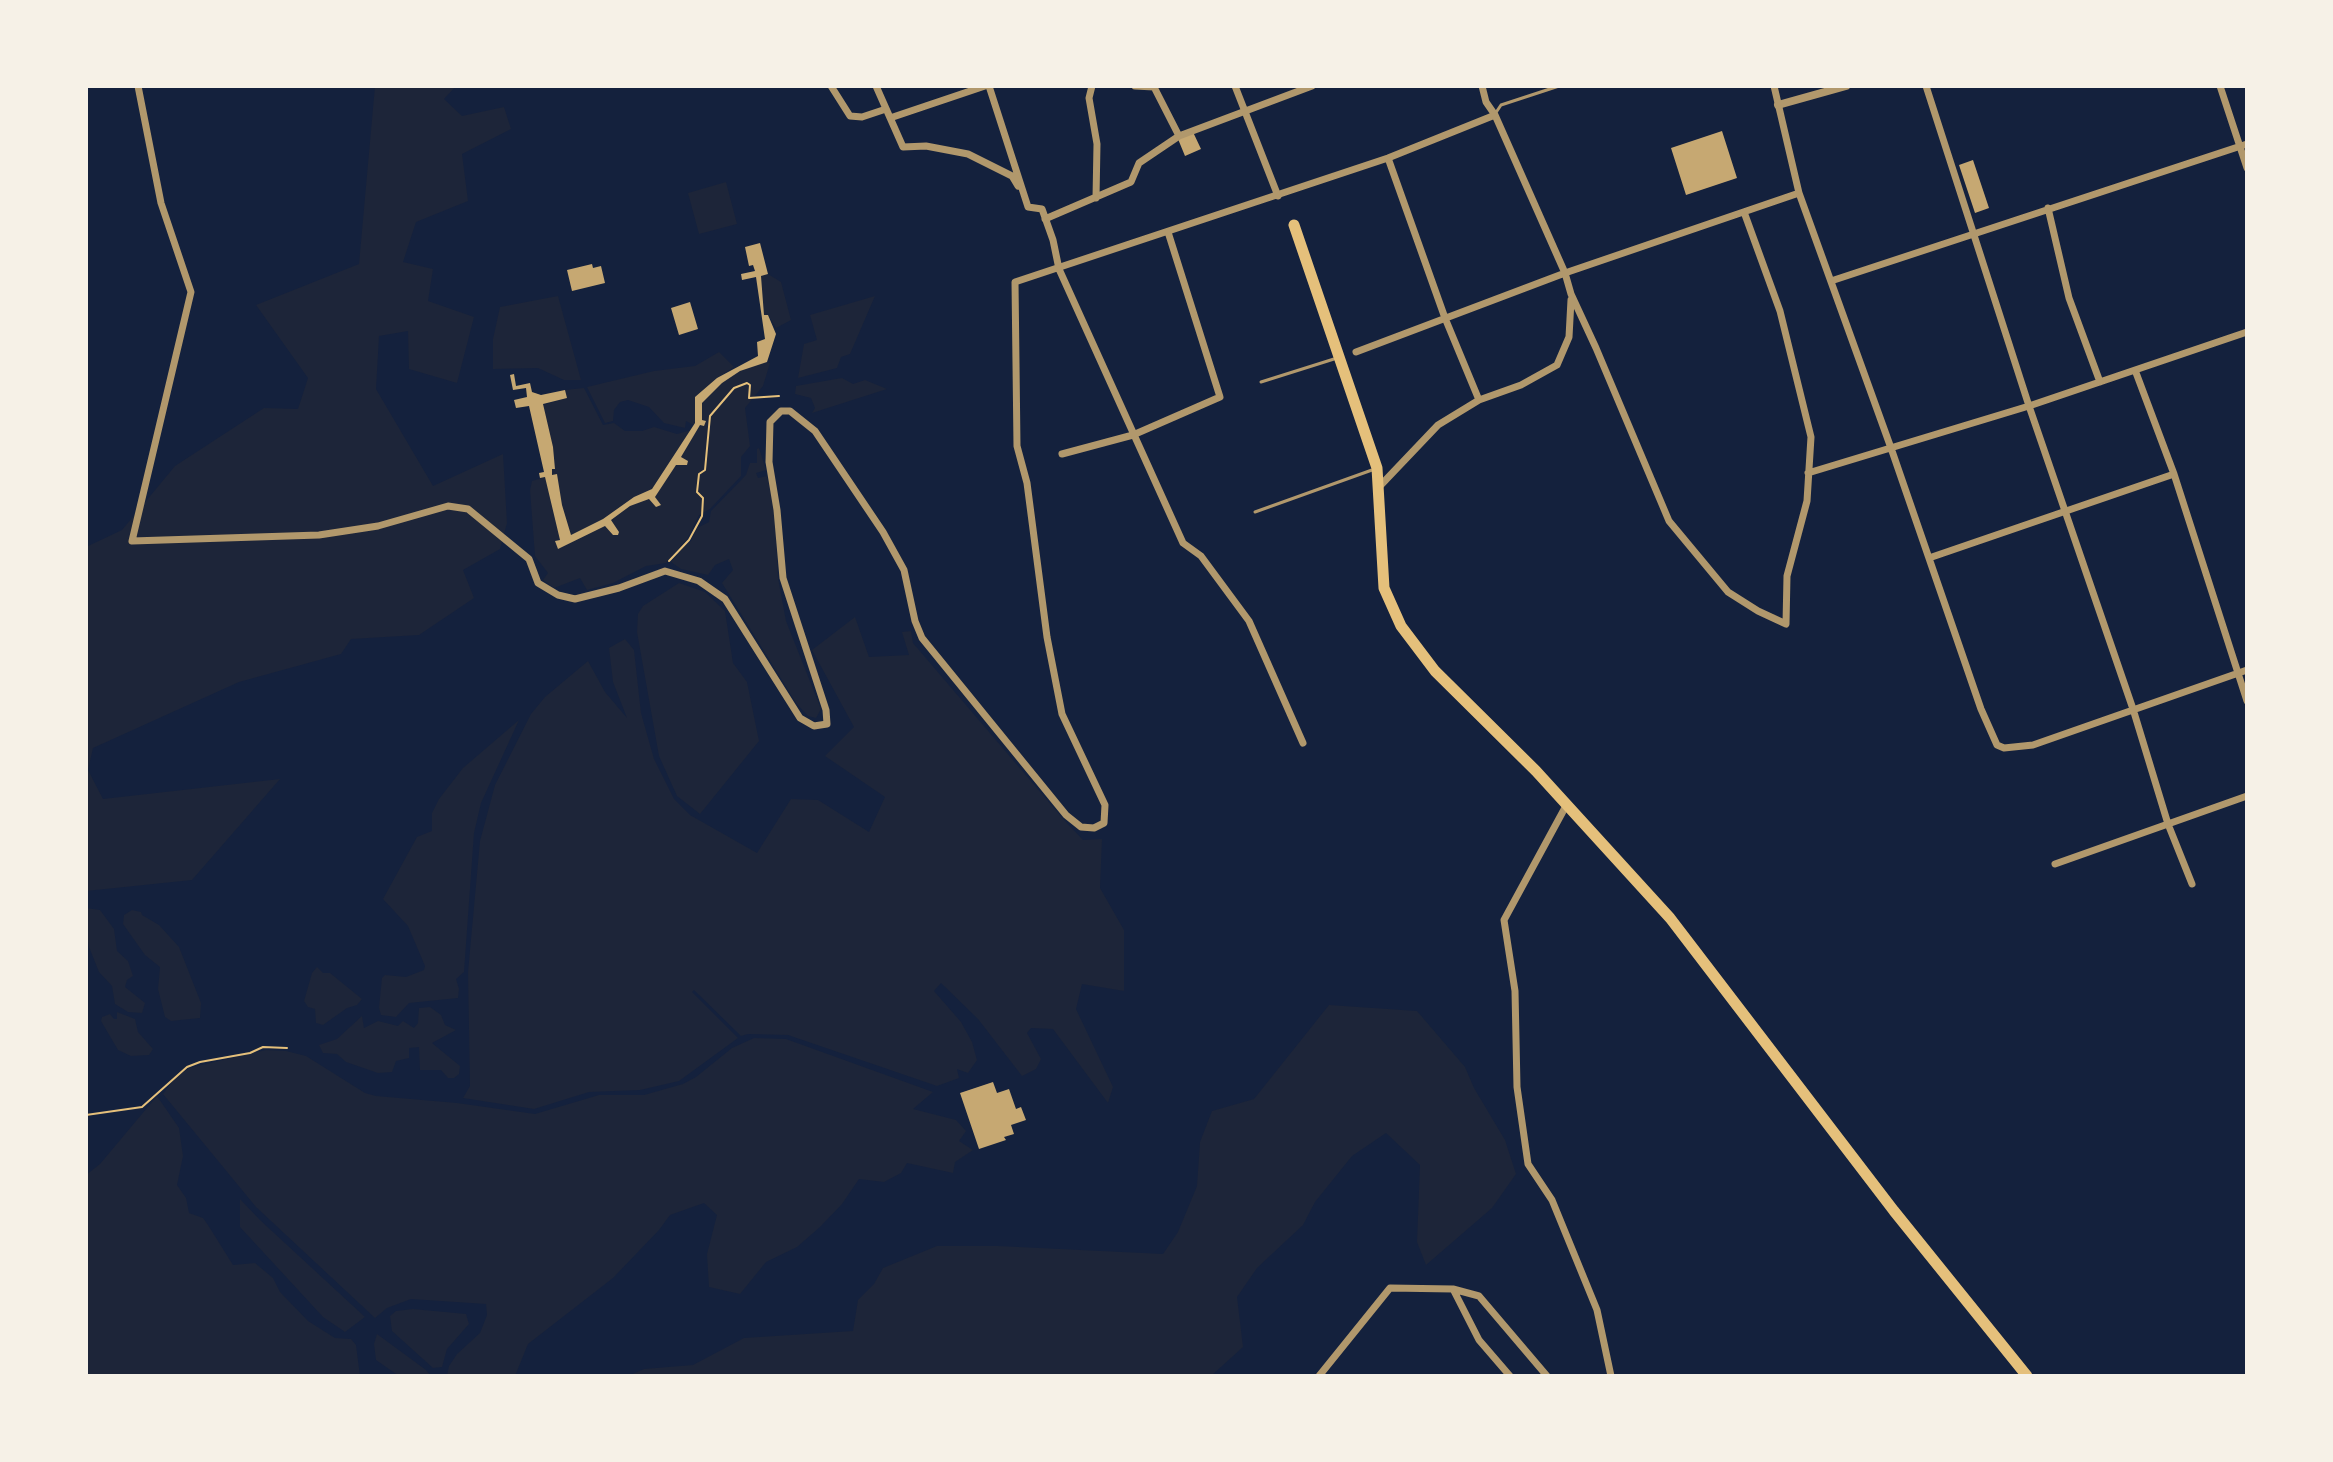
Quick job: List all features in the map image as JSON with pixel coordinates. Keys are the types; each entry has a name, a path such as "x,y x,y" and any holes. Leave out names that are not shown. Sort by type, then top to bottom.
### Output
{"highway":[{"path":"1294,225 1377,468 1384,588 1401,626 1435,671 1567,804 1697,951 1894,1211 2027,1376"}],"street":[{"path":"138,86 161,203 191,292 132,541 319,535 378,526 448,506 468,509 529,559 538,583 558,595 575,599 619,588 665,571 699,581 725,599 800,718 814,726 827,724 826,710 783,578 769,462 770,422 781,411 796,414 815,431 883,532 904,570 915,621 922,638 1066,815 1081,827 1094,828 1104,823 1105,805 1062,714 1047,637 1027,483 1017,446 1015,282 1388,158 1495,115"},
{"path":"831,86 850,116 862,117 886,109"},
{"path":"876,86 903,147 926,146 968,154 1012,176 1024,194"},
{"path":"890,118 987,86 1028,207 1042,209 1059,269 1183,543 1201,556 1249,621 1303,743"},
{"path":"1092,86 1089,98 1097,144 1096,198"},
{"path":"1135,86 1154,87 1179,136"},
{"path":"1235,86 1278,196"},
{"path":"1045,219 1131,182 1139,163 1179,136 1312,86"},
{"path":"1482,86 1486,102 1495,115 1565,273 1571,294 1669,521 1728,592 1786,624 1787,576 1807,501 1811,437 1780,311 1744,212"},
{"path":"1774,86 1799,193 1997,745 2004,748 2033,745 2247,670"},
{"path":"1778,105 1846,86"},
{"path":"1926,86 2029,406 2133,709 2168,824 2192,884"},
{"path":"2220,86 2243,145 2247,168"},
{"path":"1831,281 2243,145"},
{"path":"1388,158 1445,318 1479,400"},
{"path":"1356,352 1565,273 1799,193"},
{"path":"2048,208 2069,298 2100,382"},
{"path":"1062,454 1133,435 1220,397 1168,232"},
{"path":"1379,487 1438,425 1479,400 1521,385 1557,365 1569,337 1571,294"},
{"path":"1808,473 2029,406 2247,332"},
{"path":"2135,370 2174,474 2247,701"},
{"path":"1929,558 2174,474"},
{"path":"2055,864 2247,796"},
{"path":"1567,804 1504,920 1515,991 1517,1087 1528,1164 1552,1200 1597,1310 1611,1376"},
{"path":"1319,1376 1390,1288 1453,1289 1479,1296 1547,1376"},
{"path":"1453,1289 1479,1340 1510,1376"}],"lane":[{"path":"1495,115 1501,105 1559,86"},
{"path":"1261,382 1338,357"},
{"path":"1255,512 1377,468"}],"path":[{"path":"665,571 668,562 689,540 702,516 703,498 697,492 699,474 705,470 710,416 734,388 747,383 750,385 749,398 779,396"},
{"path":"86,1115 142,1107 187,1067 200,1062 250,1053 263,1047 287,1048"}],"shaded area":[{"path":"375,86 456,86 444,99 462,116 504,107 511,129 462,154 468,201 416,222 403,262 433,269 428,301 474,317 457,383 409,369 408,331 379,336 376,389 433,486 503,454 507,523 500,549 463,570 474,598 419,635 351,639 341,654 239,682 93,748 88,770 103,799 280,779 192,880 86,891 86,547 122,530 175,466 264,408 298,409 308,378 256,305 359,264"},
{"path":"726,182 737,224 699,234 688,193"},
{"path":"768,274 781,282 791,320 776,328 768,315 764,315 761,276"},
{"path":"558,296 581,380 564,380 538,368 493,369 493,339 500,307"},
{"path":"875,296 850,354 841,357 837,368 798,378 804,344 817,340 810,315"},
{"path":"719,352 734,367 696,397 695,423 686,421 685,428 664,423 649,407 628,400 620,402 614,410 613,421 605,423 587,387 654,371 695,366"},
{"path":"770,363 763,386 745,408 750,446 741,457 741,476 710,509 699,515 687,539 666,563 646,566 613,583 587,590 580,578 554,588 543,580 548,573 535,556 532,481 545,477 560,540 555,541 558,549 605,526 613,535 618,535 611,520 630,506 649,499 660,504 655,497 676,465 687,465 688,461 681,457 705,421 702,420 702,403 722,383 740,371"},
{"path":"842,378 853,384 865,380 887,389 812,413 815,408 811,398 795,394 796,386"},
{"path":"584,388 603,425 614,423 625,431 654,427 677,434 691,430 652,489 571,535 557,475 552,475 555,468 553,448 543,405 567,398 565,390"},
{"path":"759,448 766,470 756,473 758,478 767,476 775,511 778,578 786,621 821,709 816,718 808,716 796,703 722,583 733,570 729,559 715,565 708,575 681,569 671,562 691,541 697,528 709,522 711,511 746,475 750,463 757,463"},
{"path":"679,583 705,592 725,611 733,663 747,682 759,741 700,814 677,796 659,756 637,632 638,614 643,606"},
{"path":"855,617 869,657 909,655 902,632 911,631 913,643 1065,821 1083,840 1102,839 1100,888 1124,930 1124,991 1082,984 1076,1009 1113,1087 1108,1103 1053,1029 1031,1028 1027,1033 1041,1059 1036,1069 1022,1076 978,1019 941,983 934,991 961,1022 977,1060 968,1073 957,1069 959,1078 937,1086 788,1035 741,1036 694,990 692,992 738,1038 679,1081 640,1090 589,1092 534,1109 463,1098 470,1086 468,972 480,841 495,785 531,714 545,697 588,661 605,692 627,718 613,682 609,648 625,639 634,650 641,713 654,759 674,799 690,815 757,853 791,799 818,800 869,832 885,797 825,756 854,727 812,650"},
{"path":"519,720 481,803 474,833 464,972 456,979 458,998 409,1003 396,1017 381,1015 382,978 385,975 406,977 424,970 425,966 408,926 383,899 417,837 432,831 432,813 439,799 463,768"},
{"path":"86,908 100,910 114,929 117,951 128,961 133,976 127,980 125,987 145,1003 142,1013 128,1012 115,1004 112,986 99,972 89,947"},
{"path":"132,910 141,912 159,925 179,947 201,1003 200,1018 171,1021 165,1017 158,989 160,967 145,955 123,924 124,915"},
{"path":"317,967 323,973 330,973 362,999 323,1025 316,1023 315,1009 308,1007 304,1001 312,973"},
{"path":"1329,1005 1417,1011 1465,1067 1505,1140 1516,1174 1492,1208 1426,1265 1417,1242 1420,1165 1386,1133 1352,1156 1315,1202 1303,1225 1257,1268 1237,1297 1243,1347 1211,1376 628,1376 644,1369 693,1365 744,1338 853,1331 858,1300 874,1284 883,1268 937,1246 1163,1254 1178,1232 1197,1186 1200,1142 1212,1111 1254,1099"},
{"path":"430,1007 441,1015 445,1025 456,1030 432,1043 460,1066 459,1074 454,1078 448,1078 441,1070 420,1070 419,1047 409,1048 409,1058 396,1061 392,1072 378,1073 346,1062 337,1054 323,1053 319,1045 337,1039 362,1016 364,1028 378,1021 398,1026 403,1021 414,1028 418,1023 419,1008"},
{"path":"117,1012 135,1019 138,1032 153,1049 149,1055 131,1056 118,1050 101,1021 102,1017 110,1014 117,1019"},
{"path":"754,1038 786,1039 933,1092 913,1109 956,1120 966,1131 959,1141 973,1150 955,1162 953,1173 907,1163 901,1173 884,1182 859,1179 842,1204 820,1227 797,1247 766,1262 740,1294 709,1287 707,1254 717,1215 704,1203 670,1215 613,1278 528,1344 515,1376 447,1376 457,1354 480,1333 487,1315 486,1304 411,1299 387,1308 375,1318 256,1207 163,1094 175,1078 189,1068 266,1050 286,1051 306,1056 365,1093 376,1096 535,1114 599,1095 644,1095 683,1084 732,1048"},
{"path":"157,1096 179,1128 183,1156 177,1185 186,1198 189,1213 203,1218 233,1265 255,1263 273,1278 280,1292 308,1321 335,1338 351,1339 356,1345 360,1376 86,1376 86,1175 100,1164"},
{"path":"240,1199 365,1317 345,1332 323,1317 240,1227"},
{"path":"413,1309 466,1314 469,1324 447,1349 442,1367 433,1368 392,1331 390,1316 396,1311"},
{"path":"377,1334 431,1376 399,1376 376,1360 374,1344"}],"building":[{"path":"1722,131 1737,178 1686,195 1671,148"},
{"path":"1193,132 1201,149 1185,156 1178,139"},
{"path":"1973,160 1989,208 1975,213 1959,165"},
{"path":"760,243 768,274 761,276 764,315 768,315 776,334 767,362 740,371 722,383 702,403 702,420 706,421 704,426 700,425 681,457 688,461 687,465 676,465 655,497 661,505 656,507 649,499 630,506 611,520 618,535 613,535 605,526 558,549 555,541 560,540 545,477 540,478 539,473 544,472 529,406 516,408 514,400 527,397 526,388 513,390 510,375 514,374 516,386 530,383 532,392 541,395 565,390 567,398 543,404 553,447 555,469 552,469 552,475 557,474 571,535 652,489 695,423 695,397 717,378 758,356 757,342 765,339 756,277 742,280 741,274 755,271 753,265 749,266 745,247"},
{"path":"592,264 593,268 601,266 605,283 572,291 567,270"},
{"path":"690,302 698,329 679,335 671,308"},
{"path":"993,1082 997,1093 1009,1089 1016,1109 1021,1107 1026,1120 1011,1125 1014,1134 1004,1137 1006,1140 979,1149 960,1093"}]}
